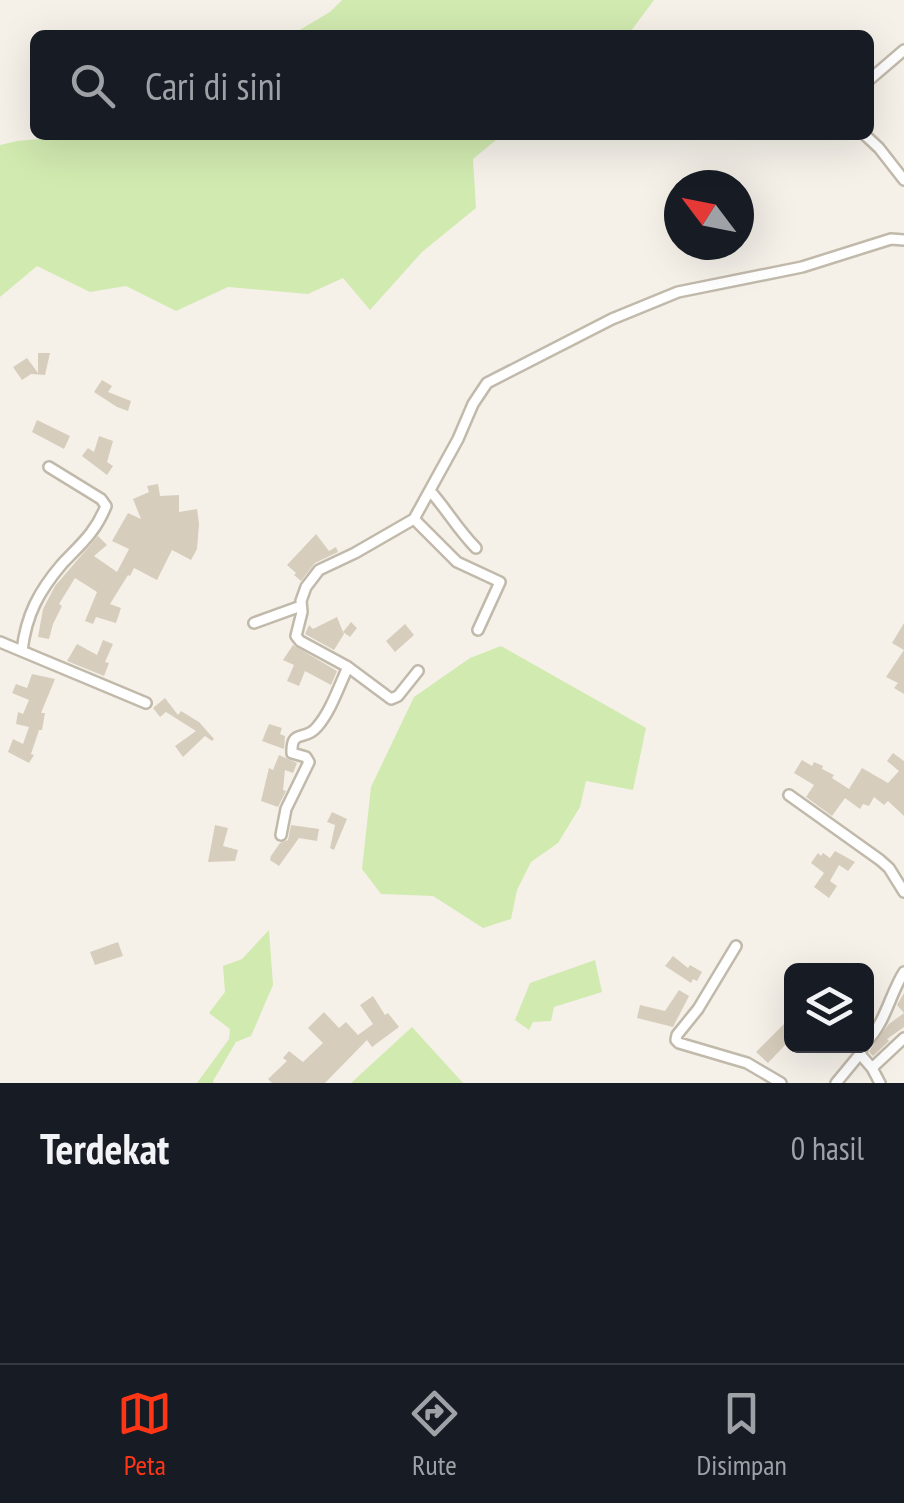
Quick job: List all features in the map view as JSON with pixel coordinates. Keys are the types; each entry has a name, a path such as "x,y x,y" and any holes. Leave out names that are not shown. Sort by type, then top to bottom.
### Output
{"street":[{"path":"874,76 904,50"},
{"path":"870,140 904,180"},
{"path":"418,671 391,699 348,668 300,641 296,636 301,606 306,588 319,570 414,518 487,383 612,319 678,292 802,267 890,239 904,240"},
{"path":"22,651 34,603 54,574 84,544 106,506 101,499 48,467"},
{"path":"431,492 476,548"},
{"path":"414,518 458,562 500,582 478,630"},
{"path":"254,622 301,606"},
{"path":"0,642 146,703"},
{"path":"282,835 286,809 309,762 292,752 293,741 316,729 348,668"},
{"path":"790,795 880,860 904,892"},
{"path":"736,946 676,1040 746,1063 781,1083"},
{"path":"874,1035 904,972"},
{"path":"872,1068 904,1038"},
{"path":"836,1083 858,1053"},
{"path":"866,1053 880,1083"}],"green space":[{"path":"342,0 654,0 632,30 299,30"},
{"path":"496,140 473,159 476,208 422,252 370,310 343,278 308,294 228,287 176,311 126,286 90,292 37,266 0,297 0,145 17,141"},
{"path":"501,646 646,728 633,790 586,781 580,807 558,843 531,862 517,890 511,919 483,928 433,896 381,894 362,869 371,787 414,697 470,658"},
{"path":"269,930 273,985 251,1036 236,1042 214,1083 197,1083 229,1039 230,1029 209,1013 225,992 223,966 242,959"},
{"path":"595,960 602,992 554,1007 551,1021 533,1022 529,1030 515,1020 530,983"},
{"path":"412,1027 463,1083 351,1083"}],"building":[{"path":"38,353 50,353 45,375 31,374 22,380 13,367 27,358 38,373"},
{"path":"102,380 112,386 108,392 131,401 128,411 94,392"},
{"path":"37,420 70,436 64,449 32,432"},
{"path":"99,436 113,441 107,462 113,466 107,475 82,456 88,448 94,452"},
{"path":"158,484 160,496 179,495 179,512 197,509 197,549 191,560 172,550 157,580 134,568 110,604 121,608 116,623 96,617 93,624 85,621 97,592 75,578 59,604 62,606 49,639 38,637 43,609 55,586 98,536 107,545 94,556 117,572 129,549 112,541 128,513 141,519 133,499 149,492 147,486"},
{"path":"316,534 329,551 336,547 338,552 315,563 301,581 287,565"},
{"path":"337,617 344,634 334,650 305,634 309,625 313,629"},
{"path":"351,622 357,628 350,637 343,632"},
{"path":"904,623 904,650 892,643"},
{"path":"405,624 414,635 395,652 386,641"},
{"path":"103,640 113,644 104,676 67,661 77,644 97,655"},
{"path":"293,645 337,671 331,685 305,671 299,686 287,681 294,665 283,660"},
{"path":"904,650 904,694 894,688 898,683 886,677"},
{"path":"32,674 55,679 41,713 45,713 42,730 29,763 8,752 13,739 23,744 29,727 16,724 18,712 23,714 29,700 12,693 16,684 27,688"},
{"path":"165,698 178,715 181,711 199,722 214,739 205,736 183,757 175,746 196,731 166,712 160,717 153,708"},
{"path":"269,724 282,728 284,749 262,741"},
{"path":"893,753 904,761 904,816 888,801 884,805 874,797 869,806 863,804 860,809 845,798 832,816 806,797 814,785 794,773 802,760 812,766 814,762 823,766 834,775 832,778 849,789 862,768 888,783 899,771 887,761"},
{"path":"279,755 297,763 293,773 285,770 286,791 278,807 261,801 269,768 273,770"},
{"path":"332,812 347,819 334,850 330,848 335,825 327,822"},
{"path":"215,825 228,828 223,846 238,850 235,861 208,862"},
{"path":"291,825 319,829 317,841 299,838 279,866 270,860 271,856 280,843 288,840"},
{"path":"835,851 855,862 848,871 839,865 830,881 837,886 829,898 814,887 824,873 811,863 818,853 830,858"},
{"path":"118,942 123,956 95,965 90,952"},
{"path":"673,956 688,968 690,965 702,972 697,981 693,979 691,983 665,966"},
{"path":"679,990 689,996 673,1027 637,1018 640,1005 665,1011"},
{"path":"904,993 904,1013 897,1005"},
{"path":"373,996 385,1015 388,1013 399,1027 372,1047 367,1040 325,1083 272,1083 268,1079 287,1061 283,1058 289,1051 303,1062 323,1043 308,1028 324,1012 339,1028 346,1022 358,1035 373,1024 360,1005"},
{"path":"904,1013 904,1027 873,1056 870,1053 874,1053 874,1044 889,1024"},
{"path":"784,1024 784,1046 768,1063 756,1052"}]}
